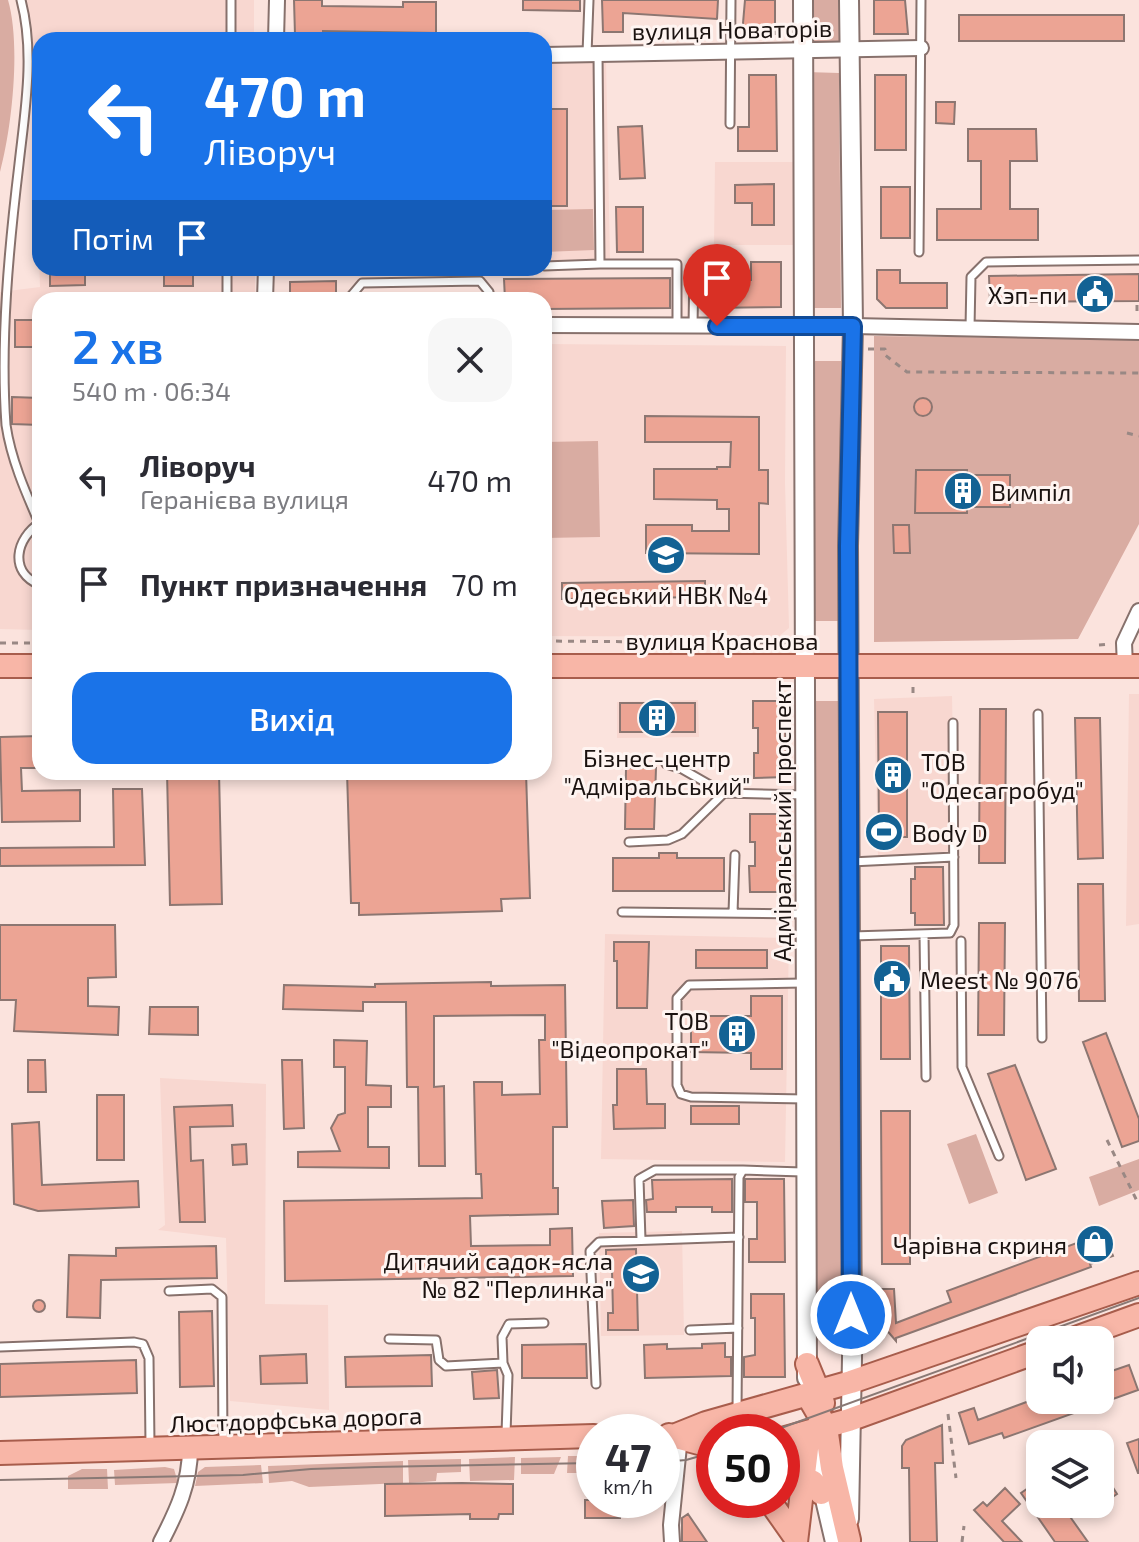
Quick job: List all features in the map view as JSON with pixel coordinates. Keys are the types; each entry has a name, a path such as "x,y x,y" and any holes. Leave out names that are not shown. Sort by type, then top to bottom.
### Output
{"main road":[{"name":"Адміральський проспект","path":"803,0 807,1364"},
{"path":"821,1493 832,1425 851,1382 848,546 853,326 849,0"},
{"path":"0,666 32,666"},
{"name":"вулиця Краснова","path":"552,666 1132,666"},
{"path":"741,1414 812,1395 1139,1283"},
{"path":"1109,1326 1139,1315"},
{"path":"800,1434 1026,1356"},
{"path":"807,1364 812,1395 832,1425"},
{"path":"812,1395 827,1411 832,1425 832,1468 844,1541"},
{"path":"800,1462 832,1425"},
{"name":"Люстдорфська дорога","path":"0,1453 576,1436"},
{"path":"800,1475 813,1482 821,1493 844,1541"},
{"path":"781,1518 795,1540"},
{"path":"794,1518 795,1540"}],"street":[{"path":"276,32 277,0"},
{"name":"вулиця Новаторів","path":"552,55 921,48"},
{"path":"552,325 853,326 1139,332"},
{"path":"1132,666 1124,643 1139,611"},
{"path":"161,1542 181,1504 190,1467 190,1448"},
{"path":"671,1518 672,1542"}],"lane":[{"path":"21,0 28,49 28,90 8,253 0,366 6,426 17,472 32,507"},
{"path":"231,0 231,32"},
{"path":"589,0 600,264"},
{"path":"730,124 731,0"},
{"path":"919,252 921,0"},
{"path":"970,328 971,277 986,262 1139,260"},
{"path":"685,326 694,268 736,263"},
{"path":"552,266 677,264 685,326"},
{"path":"354,292 362,283 480,281 489,292"},
{"path":"32,528 25,534 18,550 21,568 32,582"},
{"path":"1038,714 1042,1038"},
{"path":"850,936 950,933 954,925 953,723"},
{"path":"666,764 682,769 724,793 805,795"},
{"path":"629,842 668,840 682,834 724,793"},
{"path":"733,913 735,855"},
{"path":"849,862 954,857"},
{"path":"622,912 805,914"},
{"path":"924,934 926,1077"},
{"path":"961,941 962,1067 999,1156"},
{"path":"806,983 689,985 677,998 677,1085 681,1094 691,1097 806,1099"},
{"path":"641,1240 639,1179 655,1170 806,1172"},
{"path":"737,1414 739,1177 743,1170"},
{"path":"596,1384 590,1251 599,1242 739,1237"},
{"path":"169,1291 212,1289 222,1297 223,1446"},
{"path":"506,1438 508,1375 503,1363 502,1337 509,1324 544,1323"},
{"path":"690,1330 738,1328"},
{"path":"389,1339 436,1340 439,1360 446,1366 503,1363"},
{"path":"0,1347 143,1344 149,1358 150,1450"}],"path":[{"path":"1137,311 1138,302"},
{"path":"868,349 885,349 885,355 907,372 1139,373"},
{"path":"1127,433 1139,436"},
{"path":"552,641 784,643 795,635 804,635"},
{"path":"0,643 32,643"},
{"path":"913,687 913,694"},
{"path":"1107,1140 1138,1203"},
{"path":"948,1414 956,1478"},
{"path":"962,1542 964,1526"}],"shaded area":[{"path":"0,0 8,0 14,62 11,110 0,172"},
{"path":"21,0 254,0 254,32 32,32 32,67"},
{"path":"805,0 841,0 841,42 805,42"},
{"path":"606,60 610,259 552,261 552,62"},
{"path":"806,72 839,73 841,308 807,308"},
{"path":"715,162 804,162 806,245 714,245"},
{"path":"593,209 594,250 552,252 552,210"},
{"path":"40,276 255,276 255,292 32,292 32,630 0,629 0,292 40,287"},
{"path":"874,336 1139,339 1139,524 1078,639 874,642"},
{"name":"Одеський НВК №4","path":"552,344 786,346 785,483 789,628 778,637 552,636"},
{"path":"807,361 841,361 840,621 808,621"},
{"path":"598,441 600,537 552,538 552,442"},
{"path":"1129,694 1139,694 1139,924 1126,926"},
{"path":"952,696 955,851 878,856 874,699"},
{"name":"Бізнес-центр \"Адміральський\"","path":"698,700 699,737 617,738 617,702"},
{"path":"808,701 841,701 842,1334 812,1336"},
{"path":"605,934 789,938 785,1162 601,1159"},
{"path":"160,1078 266,1084 265,1304 328,1305 329,1410 230,1401 226,1238 158,1230 165,1225"},
{"path":"976,1134 998,1193 969,1204 947,1144"},
{"path":"1139,1159 1139,1190 1099,1206 1089,1177"},
{"name":"Дитячий садок-ясла № 82 \"Перлинка\"","path":"682,1231 684,1335 601,1336 599,1233"},
{"path":"568,1456 576,1456 576,1473 567,1473"},
{"path":"515,1457 514,1480 470,1481 469,1459"},
{"path":"561,1457 554,1474 521,1474 521,1458"},
{"path":"461,1459 461,1472 437,1473 436,1481 409,1483 408,1460"},
{"path":"403,1461 403,1483 309,1487 292,1481 269,1483 268,1466"},
{"path":"261,1465 263,1483 195,1486 198,1472 205,1467"},
{"path":"82,1469 107,1469 108,1489 68,1489 68,1476"},
{"path":"174,1469 178,1483 115,1485 114,1470"}],"building":[{"path":"294,0 322,0 322,6 403,7 403,2 436,2 436,32 295,32"},
{"path":"523,0 580,0 580,11 523,10"},
{"path":"602,0 718,0 717,19 623,13 623,32 603,32"},
{"path":"745,0 775,0 775,34 742,35"},
{"path":"874,0 905,0 908,34 874,34"},
{"path":"959,15 1124,15 1124,41 959,41"},
{"path":"749,75 776,75 777,151 738,151 738,127 749,127"},
{"path":"875,75 906,75 906,150 875,150"},
{"path":"936,102 955,102 954,124 936,123"},
{"path":"552,109 567,109 567,206 552,206"},
{"path":"642,126 645,178 620,179 618,127"},
{"path":"968,129 1036,129 1037,161 1010,161 1010,209 1038,209 1038,240 937,240 937,209 981,209 981,161 968,161"},
{"path":"774,184 774,225 752,225 752,203 735,203 735,185"},
{"path":"881,187 910,187 910,238 881,238"},
{"path":"616,207 643,207 643,252 617,252"},
{"path":"751,262 781,262 781,307 702,308 701,281 751,280"},
{"path":"877,270 900,270 900,283 947,283 947,308 886,308 877,299"},
{"path":"1139,274 1139,301 990,302 989,276"},
{"path":"50,276 85,276 85,285 50,286"},
{"path":"164,276 193,276 193,286 164,286"},
{"path":"670,278 670,308 552,309 552,292 505,292 504,279"},
{"path":"336,281 336,292 290,292 290,282"},
{"path":"15,320 32,320 32,347 15,347"},
{"path":"12,397 32,398 32,425 12,424"},
{"path":"919,398 927,398 932,407 930,414 919,416 914,411 914,403"},
{"path":"645,416 759,417 759,470 768,470 768,504 759,503 759,554 646,553 646,525 692,525 692,531 729,531 729,509 717,509 717,500 654,499 654,469 730,467 731,442 645,442"},
{"name":"Вимпіл","path":"916,470 967,470 967,475 1010,475 1010,507 967,507 967,513 915,513"},
{"path":"893,525 909,525 910,553 894,553"},
{"path":"705,581 705,597 562,599 562,583"},
{"path":"753,701 785,701 786,777 754,778 758,728 753,728"},
{"name":"Бізнес-центр \"Адміральський\"","path":"620,703 695,703 695,732 620,732"},
{"path":"980,709 1006,709 1005,863 979,863"},
{"name":"ТОВ \"Одесагробуд\"","path":"878,712 907,712 907,837 879,837"},
{"path":"1075,718 1100,718 1103,858 1078,859"},
{"path":"32,736 32,768 21,768 22,791 80,790 80,821 2,822 0,737"},
{"path":"626,768 656,768 654,829 625,829"},
{"path":"167,780 219,780 222,904 170,905"},
{"path":"347,780 526,780 530,898 501,899 502,911 359,915 359,903 351,903"},
{"path":"113,789 142,789 145,865 0,866 0,848 114,847"},
{"path":"750,814 782,814 782,892 750,892 749,866 755,866 755,842 750,842"},
{"path":"659,853 677,853 677,858 724,858 724,891 613,891 613,858 659,858"},
{"path":"915,867 943,867 944,925 915,925 915,913 911,913 911,879 915,879"},
{"path":"1078,884 1103,884 1105,1001 1079,1001"},
{"path":"979,923 1005,923 1004,1035 978,1035"},
{"path":"0,925 115,925 116,977 88,978 88,1006 119,1007 118,1035 14,1031 16,1000 0,1000"},
{"path":"614,942 649,942 647,1008 617,1008"},
{"path":"881,946 909,946 910,1059 881,1059"},
{"path":"696,950 767,950 767,968 696,968"},
{"path":"491,982 491,986 565,985 567,1127 553,1127 553,1188 558,1188 558,1214 470,1216 471,1246 550,1245 550,1229 572,1228 573,1276 285,1281 284,1201 482,1198 481,1174 476,1174 474,1082 502,1082 502,1095 540,1094 539,1040 545,1040 545,1015 434,1016 434,1087 444,1086 445,1166 419,1166 418,1087 407,1087 406,1002 363,1002 363,1011 283,1009 284,985 375,987 375,984"},
{"name":"ТОВ \"Відеопрокат\"","path":"751,996 782,996 782,1069 751,1069 751,1053 691,1052 691,1016 751,1016"},
{"path":"150,1007 198,1007 198,1035 149,1034"},
{"path":"1106,1033 1139,1119 1139,1141 1122,1147 1083,1042"},
{"path":"334,1040 367,1041 366,1085 391,1086 391,1107 368,1107 368,1147 389,1147 389,1168 298,1167 298,1152 340,1151 331,1128 338,1115 345,1113 345,1067 334,1067"},
{"path":"28,1060 45,1060 46,1092 28,1092"},
{"path":"282,1060 302,1060 304,1128 284,1129"},
{"path":"1015,1065 1056,1169 1026,1180 988,1074"},
{"path":"617,1069 646,1069 647,1104 665,1104 665,1128 614,1129"},
{"path":"97,1095 124,1095 124,1160 97,1160"},
{"path":"232,1105 233,1126 190,1127 191,1161 203,1160 205,1222 180,1222 174,1107"},
{"path":"691,1106 739,1106 739,1124 691,1124"},
{"path":"881,1111 910,1111 910,1264 882,1264"},
{"path":"39,1122 42,1185 138,1181 139,1207 38,1211 14,1204 12,1124"},
{"path":"246,1144 247,1164 233,1165 232,1145"},
{"path":"732,1179 732,1212 712,1212 712,1207 676,1207 676,1212 647,1212 646,1200 653,1199 652,1180"},
{"path":"745,1179 784,1179 785,1262 749,1262 749,1239 757,1239 757,1202 745,1202"},
{"path":"633,1200 634,1226 604,1228 602,1201"},
{"path":"1098,1232 1103,1245 1108,1243 1113,1256 1090,1264 1091,1267 896,1338 896,1341 884,1327 882,1289 894,1289 896,1323 951,1302 947,1291 1085,1240 1084,1237"},
{"path":"216,1246 217,1278 101,1280 100,1318 67,1317 69,1255 116,1256 116,1248"},
{"path":"636,1249 638,1330 608,1330 608,1313 613,1313 612,1271 606,1271 606,1250"},
{"path":"751,1294 784,1294 785,1377 744,1377 744,1357 755,1355 755,1318 751,1318"},
{"path":"34,1301 44,1301 44,1311 34,1311"},
{"path":"212,1311 214,1386 180,1387 179,1312"},
{"path":"725,1343 725,1357 731,1357 731,1376 645,1378 644,1345 667,1344 667,1349 702,1348 702,1344"},
{"path":"586,1344 587,1378 522,1378 522,1345"},
{"path":"306,1354 307,1383 261,1384 260,1356"},
{"path":"431,1355 432,1386 346,1387 345,1357"},
{"path":"136,1360 137,1393 0,1397 0,1364"},
{"path":"1129,1365 1138,1390 1114,1399 1114,1370"},
{"path":"497,1370 499,1398 474,1399 472,1372"},
{"path":"1026,1402 1026,1414 1071,1414 1004,1438 1002,1433 969,1444 959,1413 974,1408 978,1420"},
{"path":"942,1425 943,1463 935,1463 937,1542 910,1542 909,1468 902,1468 902,1446 906,1440"},
{"path":"1139,1439 1139,1473 1138,1473 1127,1443"},
{"path":"385,1484 513,1484 513,1514 499,1514 498,1519 470,1519 470,1514 385,1516"},
{"path":"1005,1488 1020,1504 1002,1521 1022,1542 1004,1542 974,1510 983,1502 987,1506"},
{"path":"688,1514 707,1542 682,1542 682,1518"},
{"path":"1038,1518 1071,1518 1088,1542 1055,1542"}],"tram line":[{"path":"800,1421 1139,1298"},
{"path":"680,1460 696,1457"},
{"path":"0,1480 576,1463"}],"place":[{"name":"Хэп-пи","path":"1095,294"},
{"name":"Вимпіл","path":"963,491"},
{"name":"Одеський НВК №4","path":"666,555"},
{"name":"Бізнес-центр \"Адміральський\"","path":"657,718"},
{"name":"ТОВ \"Одесагробуд\"","path":"893,775"},
{"name":"Body D","path":"884,832"},
{"name":"Meest № 9076","path":"892,979"},
{"name":"ТОВ \"Відеопрокат\"","path":"737,1034"},
{"name":"Чарівна скриня","path":"1095,1244"},
{"name":"Дитячий садок-ясла № 82 \"Перлинка\"","path":"641,1274"}],"route":[{"path":"717,326 853,326 848,546 851,1315"}]}
